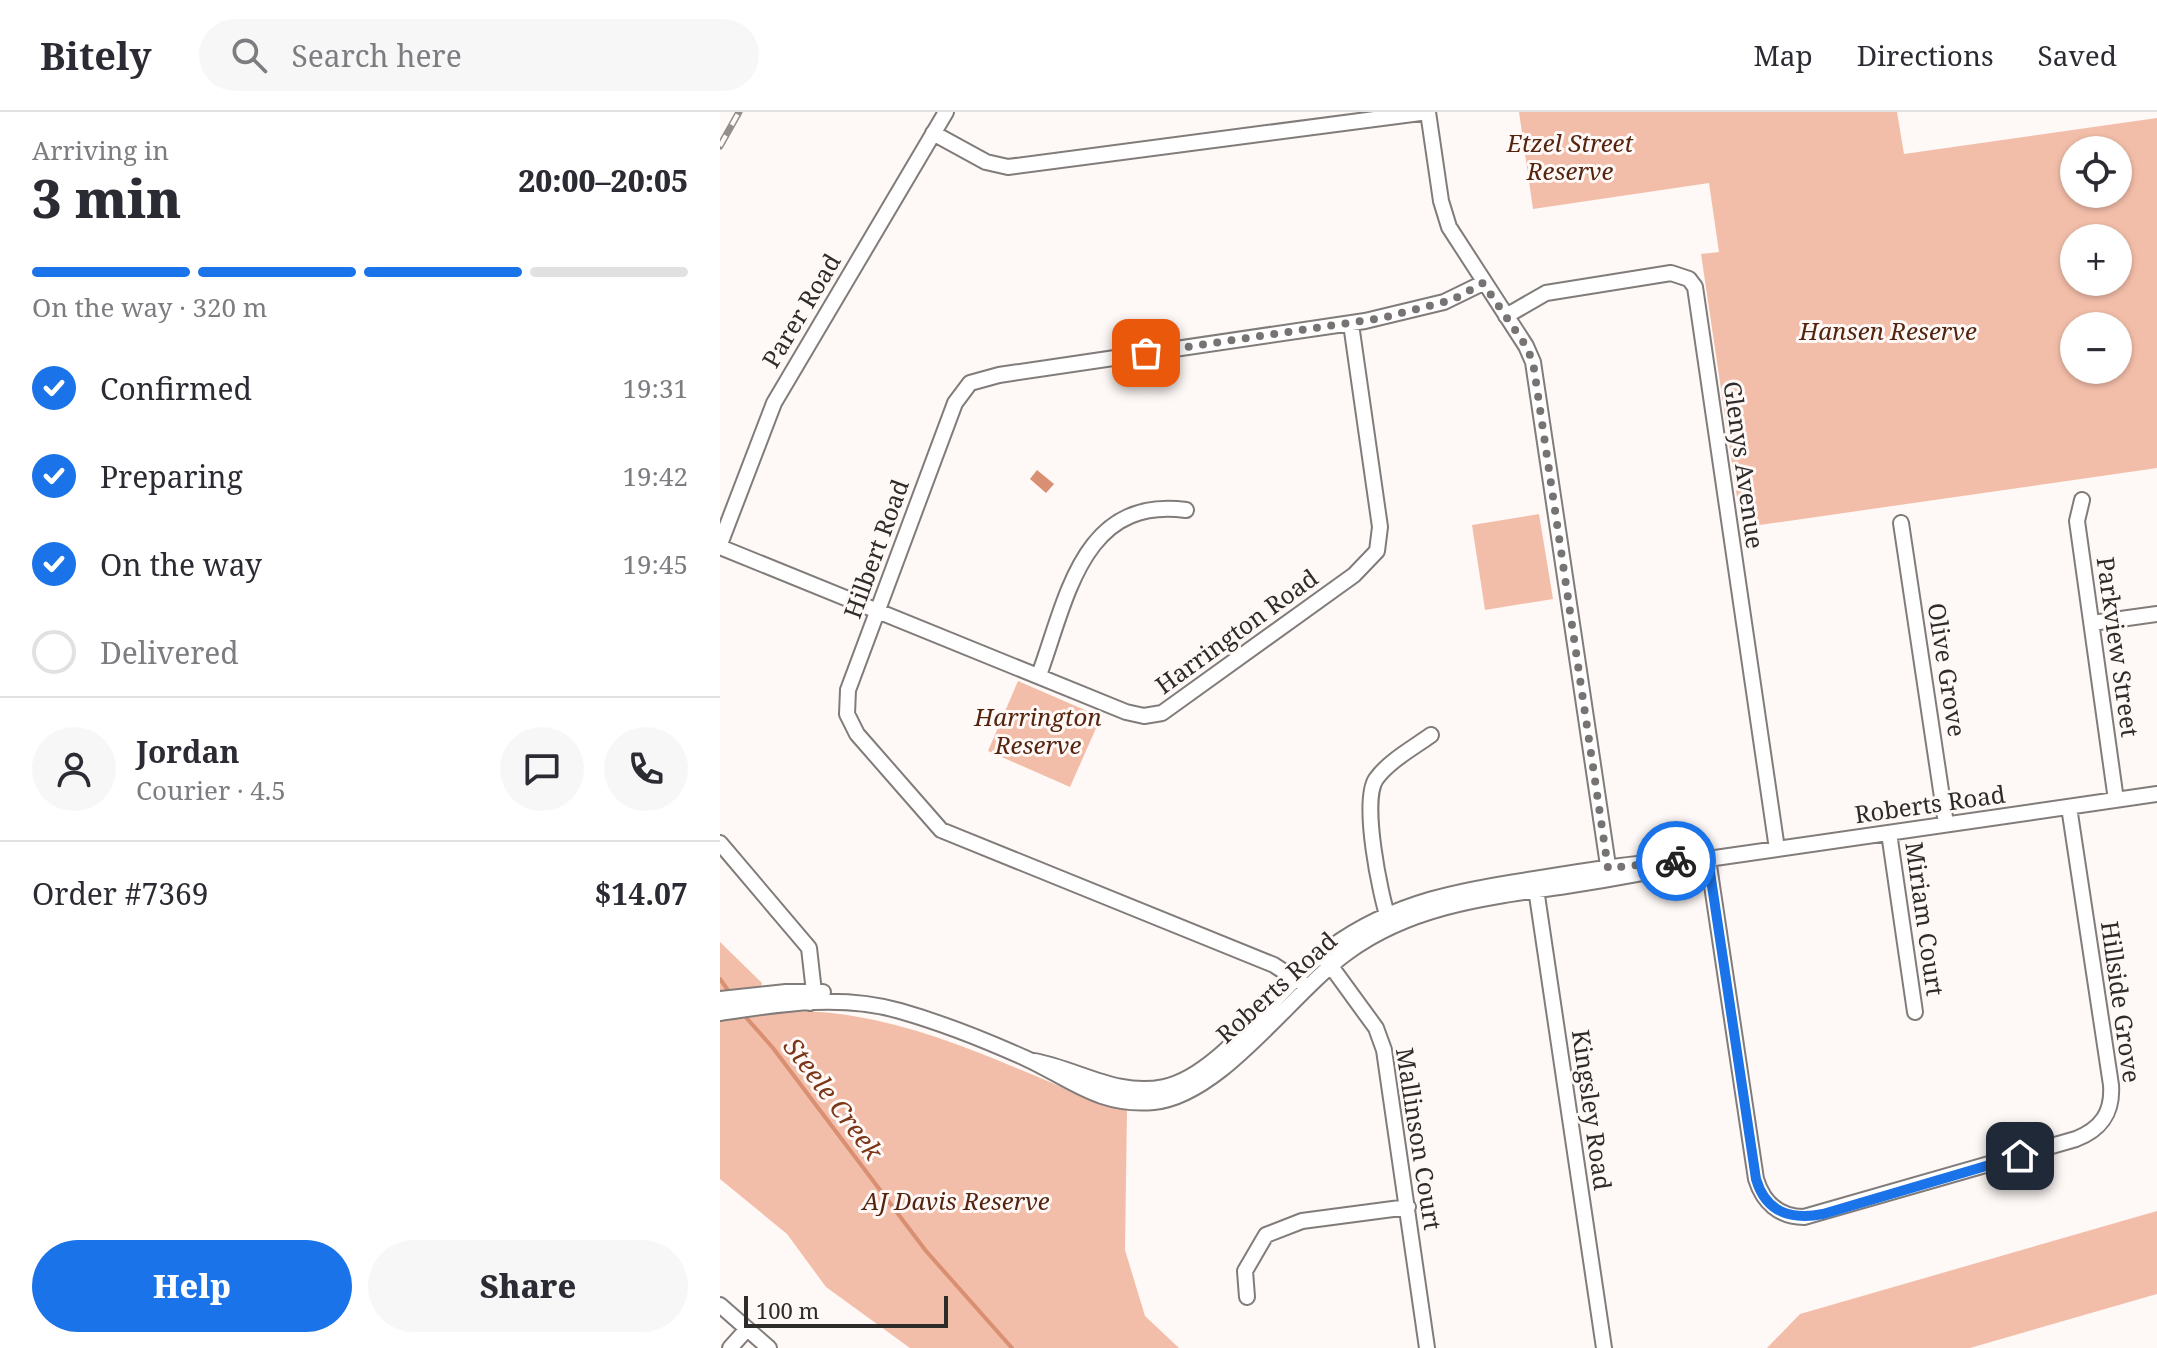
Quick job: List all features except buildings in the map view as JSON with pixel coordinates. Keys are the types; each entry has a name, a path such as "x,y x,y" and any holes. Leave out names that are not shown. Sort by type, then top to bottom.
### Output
{"street":[{"name":"Parer Road","path":"720,545 774,403 946,112"},
{"path":"933,133 986,162 1008,167 1428,112 1444,214 1458,247 1506,316 1533,362 1609,873"},
{"name":"Glenys Avenue","path":"1506,316 1546,293 1671,273 1689,279 1695,287 1777,849"},
{"name":"Hilbert Road","path":"1301,982 1274,965 947,833 930,821 848,720 848,690 955,403 976,379 1351,324 1441,303 1483,283"},
{"name":"Harrington Road","path":"720,545 1135,715 1162,713 1369,563 1379,546 1380,527 1351,324"},
{"name":"Parkview Street","path":"2082,500 2077,521 2116,800"},
{"path":"1039,675 1079,567 1107,528 1142,509 1160,507 1186,510"},
{"name":"Olive Grove","path":"1901,523 1946,824"},
{"path":"2092,623 2157,614"},
{"path":"1389,920 1370,812 1371,793 1383,771 1431,735"},
{"name":"Roberts Road","path":"721,1008 760,1000 809,996 854,1001 919,1016 1028,1060 1054,1077 1106,1098 1135,1103 1166,1100 1196,1089 1218,1073 1301,982 1326,960 1389,920 1536,884 2157,794"},
{"name":"Hillside Grove","path":"1708,859 1756,1179 1762,1194 1773,1207 1787,1215 1804,1217 2076,1139 2092,1132 2104,1119 2111,1101 2111,1085 2069,807"},
{"name":"Miriam Court","path":"1889,833 1915,1012"},
{"path":"720,843 797,934 810,954 809,996"},
{"name":"Kingsley Road","path":"1536,884 1604,1348"},
{"name":"Mallinson Court","path":"1326,960 1376,1028 1384,1050 1427,1348"},
{"path":"1247,1297 1245,1271 1266,1235 1302,1221 1408,1207"},
{"path":"720,1305 769,1348"},
{"path":"730,1348 747,1329"}],"green space":[{"name":"Hansen Reserve","path":"1519,112 1897,112 1904,154 2157,118 2157,468 1746,527 1739,511 1701,254 1719,252 1709,183 1533,209"},
{"path":"1539,514 1553,599 1485,610 1472,525"},
{"name":"Harrington Reserve","path":"1018,681 1101,717 1070,787 988,751"},
{"name":"AJ Davis Reserve","path":"720,942 762,983 759,992 769,1012 855,1016 897,1026 979,1053 1100,1103 1127,1109 1125,1250 1145,1316 1179,1348 910,1348 826,1287 787,1234 720,1179"},
{"path":"2157,1211 2157,1294 1970,1348 1767,1348 1800,1314"}],"shaded area":[{"path":"1037,470 1054,484 1046,493 1030,479"}],"waterway":[{"name":"Steele Creek","path":"720,979 730,993"},
{"name":"Steele Creek","path":"743,1014 773,1048 926,1251 1012,1348"}],"railway":[{"path":"720,146 739,112"}],"way so far":[{"path":"1146,353 1382,318 1452,300 1483,283 1526,346 1533,362 1608,868 1676,861"}],"route":[{"path":"1676,861 1708,859 1756,1179 1762,1194 1773,1207 1795,1217 1823,1214 2020,1156"}],"park label":[{"name":"Etzel Street Reserve","path":"1570,158"}]}
